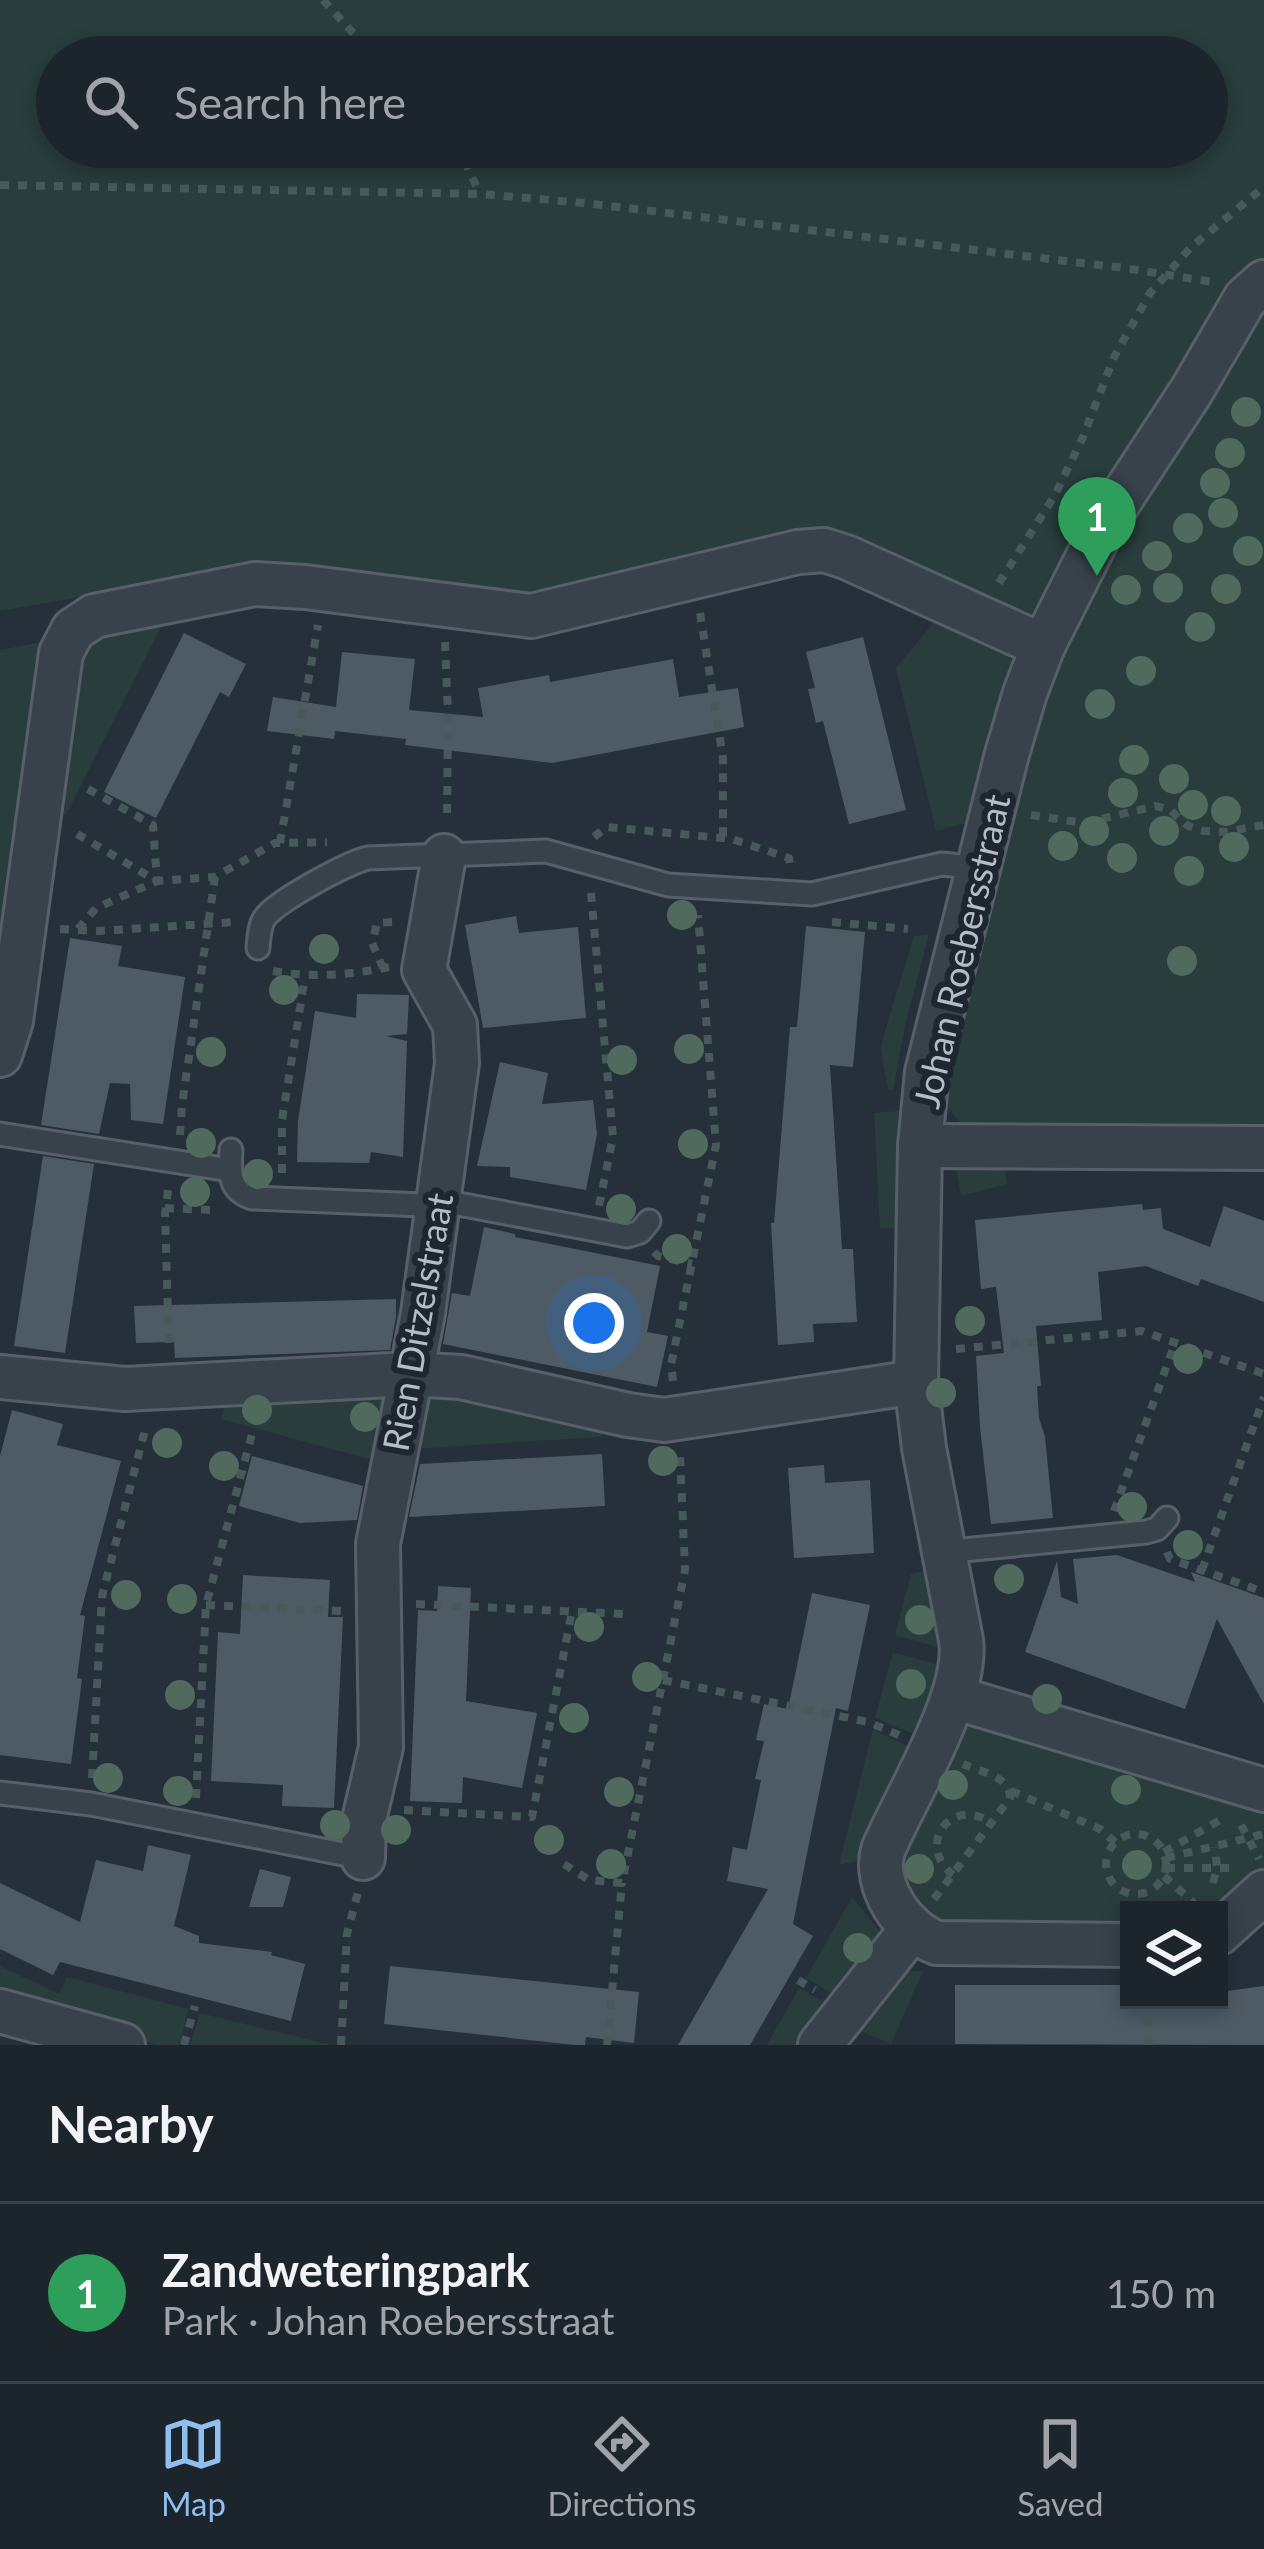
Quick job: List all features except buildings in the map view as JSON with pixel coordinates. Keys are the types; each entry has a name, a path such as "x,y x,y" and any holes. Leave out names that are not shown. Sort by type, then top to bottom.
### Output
{"street":[{"name":"Johan Roebersstraat","path":"912,1929 885,1889 880,1860 953,1697 962,1648 924,1448 916,1368 920,1146 927,1072 1024,693 1043,646 1106,523 1192,390 1258,302"},
{"path":"0,1054 10,1021 60,662 68,637 94,616 255,584 531,616 824,550 1043,646"},
{"path":"426,959 444,856"},
{"name":"Rien Ditzelstraat","path":"363,1858 367,1808 381,1747 378,1544 423,1312 457,1063 455,1025 424,970 426,959"},
{"path":"920,1146 1264,1148"},
{"path":"0,1377 125,1388 411,1373 461,1377 664,1420 916,1368"},
{"path":"953,1697 1264,1790"},
{"path":"1221,1901 1254,1876"},
{"path":"820,2045 912,1929 946,1944 1120,1945"},
{"path":"0,2011 123,2045"}],"lane":[{"path":"258,948 264,919 276,907 368,858 546,850 668,885 812,894 936,865 978,868"},
{"path":"0,1134 232,1170 252,1198 453,1203 634,1235 649,1221"},
{"path":"944,1552 1112,1535 1162,1524"},
{"path":"0,1793 91,1804 363,1858"}],"path":[{"path":"322,0 355,36"},
{"path":"468,168 480,194"},
{"path":"0,185 480,194 585,203 1168,273 1229,286 1258,302"},
{"path":"979,617 1055,495 1124,337 1150,293 1190,248 1264,187"},
{"path":"695,577 723,758 723,838"},
{"path":"280,842 325,590"},
{"path":"443,605 448,715 444,856"},
{"path":"86,788 153,825 157,881"},
{"path":"991,816 1043,815 1084,823 1156,806 1203,831 1264,825"},
{"path":"38,827 75,833 157,881"},
{"path":"78,930 96,908 157,881 215,877 275,843 325,840 351,863"},
{"path":"588,862 613,1137 594,1230"},
{"path":"209,923 215,877"},
{"path":"23,926 99,931 244,922 258,948 305,977 359,973 426,959"},
{"path":"282,1199 282,1120 305,977"},
{"path":"166,1208 210,1210 232,1170"},
{"path":"916,1368 1142,1331 1222,1365 1264,1374"},
{"path":"1112,1535 1111,1519 1174,1342"},
{"path":"1202,1570 1264,1397"},
{"path":"91,1804 102,1596 145,1430"},
{"path":"194,1824 206,1605 252,1434"},
{"path":"1162,1524 1170,1558 1264,1592"},
{"path":"206,1605 625,1614"},
{"path":"367,1808 532,1817 572,1611"},
{"path":"1010,1790 1100,1828 1116,1843"},
{"path":"1165,1864 1254,1876 1258,1855 1233,1813 1165,1864 1156,1887 1142,1893 1125,1892 1109,1877 1106,1862 1124,1837 1151,1838 1165,1864 1192,1901"},
{"path":"953,1874 938,1856 943,1827 963,1814 992,1822"},
{"path":"1165,1864 1264,1834"},
{"path":"1211,1901 1215,1846"},
{"path":"341,2045 346,1934 363,1858"},
{"path":"607,2045 622,1883"},
{"path":"1141,1901 1142,1893"},
{"path":"1142,1893 1146,1901"},
{"path":"1185,1901 1188,1898"},
{"path":"184,2045 195,2006"},
{"path":"1147,2009 1149,2045"}],"green space":[{"path":"0,0 1264,0 1264,1137 969,1134 945,1104 941,1085 989,885 1065,641 819,529 532,602 246,568 0,611"},
{"path":"940,615 1004,643 1014,666 973,821 936,831 896,668"},
{"path":"166,617 66,815 56,814 77,665 88,639"},
{"path":"43,642 0,962 0,650"},
{"path":"929,934 893,1090 888,1090 881,1050 884,1034 914,936"},
{"path":"905,1110 903,1229 880,1228 874,1113"},
{"path":"1004,1160 1007,1184 961,1196 955,1164"},
{"path":"382,1386 390,1441 384,1463 221,1419 225,1404"},
{"path":"448,1386 601,1417 601,1437 411,1449 421,1404"},
{"path":"932,1568 950,1651 895,1635 911,1574"},
{"path":"893,1652 948,1667 918,1736 875,1718"},
{"path":"970,1723 1264,1809 1264,1872 1228,1902 1120,1901 1120,1927 934,1926 896,1873 956,1732"},
{"path":"873,1730 912,1748 861,1860 839,1865"},
{"path":"852,1897 889,1943 844,2001 806,1978"},
{"path":"0,1966 59,1994 67,1977 189,2009 179,2045 157,2045 0,2002"},
{"path":"923,1971 891,2044 847,2025 887,1972"},
{"path":"799,1988 838,2010 811,2045 767,2045"},
{"path":"200,2013 331,2045 190,2045"}],"place":[{"name":"Zandweteringpark","path":"1097,576"}]}
